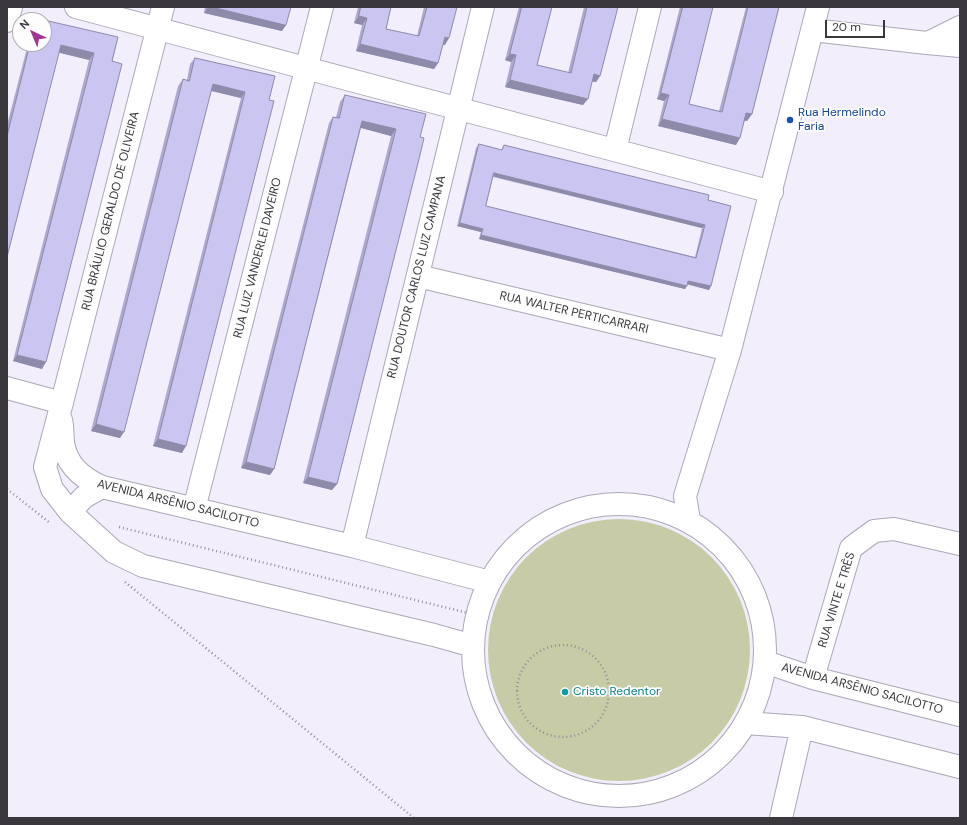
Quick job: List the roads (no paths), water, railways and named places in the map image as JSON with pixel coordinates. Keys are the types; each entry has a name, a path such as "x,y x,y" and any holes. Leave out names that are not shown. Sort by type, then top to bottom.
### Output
{"street":[{"path":"7,21 11,7"},
{"path":"76,7 772,192"},
{"name":"RUA BRÁULIO GERALDO DE OLIVEIRA","path":"61,409 163,7"},
{"name":"RUA LUIZ VANDERLEI DAVEIRO","path":"194,509 322,7"},
{"name":"RUA DOUTOR CARLOS LUIZ CAMPANA","path":"352,546 483,7"},
{"path":"615,150 650,7"},
{"path":"689,520 685,496 730,350 772,192 818,7"},
{"path":"927,43 960,27"},
{"path":"812,30 960,46"},
{"name":"RUA WALTER PERTICARRARI","path":"418,276 730,350"},
{"path":"7,388 61,409 45,467 52,489 70,512 114,552 143,566 434,635 473,646"},
{"name":"AVENIDA ARSÊNIO SACILOTTO","path":"61,409 63,443 68,458 76,471 88,480 102,487 352,546 490,582"},
{"path":"70,512 84,497 102,487"},
{"path":"669,512 685,496"},
{"path":"616,504 639,505 669,512 689,520 718,542 733,558 746,576 762,617 765,639 765,662 755,704 745,723 719,756 708,765 684,780 664,789 644,794 622,796 601,795 580,791 560,784 541,774 523,761 495,728 485,709 478,688 474,667 473,646 476,615 490,582 502,563 517,546 552,520 573,512 594,506 616,504"},
{"name":"RUA VINTE E TRÊS","path":"813,678 850,548 874,531 894,529 960,544"},
{"name":"AVENIDA ARSÊNIO SACILOTTO","path":"765,662 813,678 960,715"},
{"path":"745,723 802,727 960,767"},
{"path":"782,818 802,727"}],"place":[{"name":"Rua Hermelindo Faria","path":"790,120"},
{"name":"Cristo Redentor","path":"565,692"}]}
